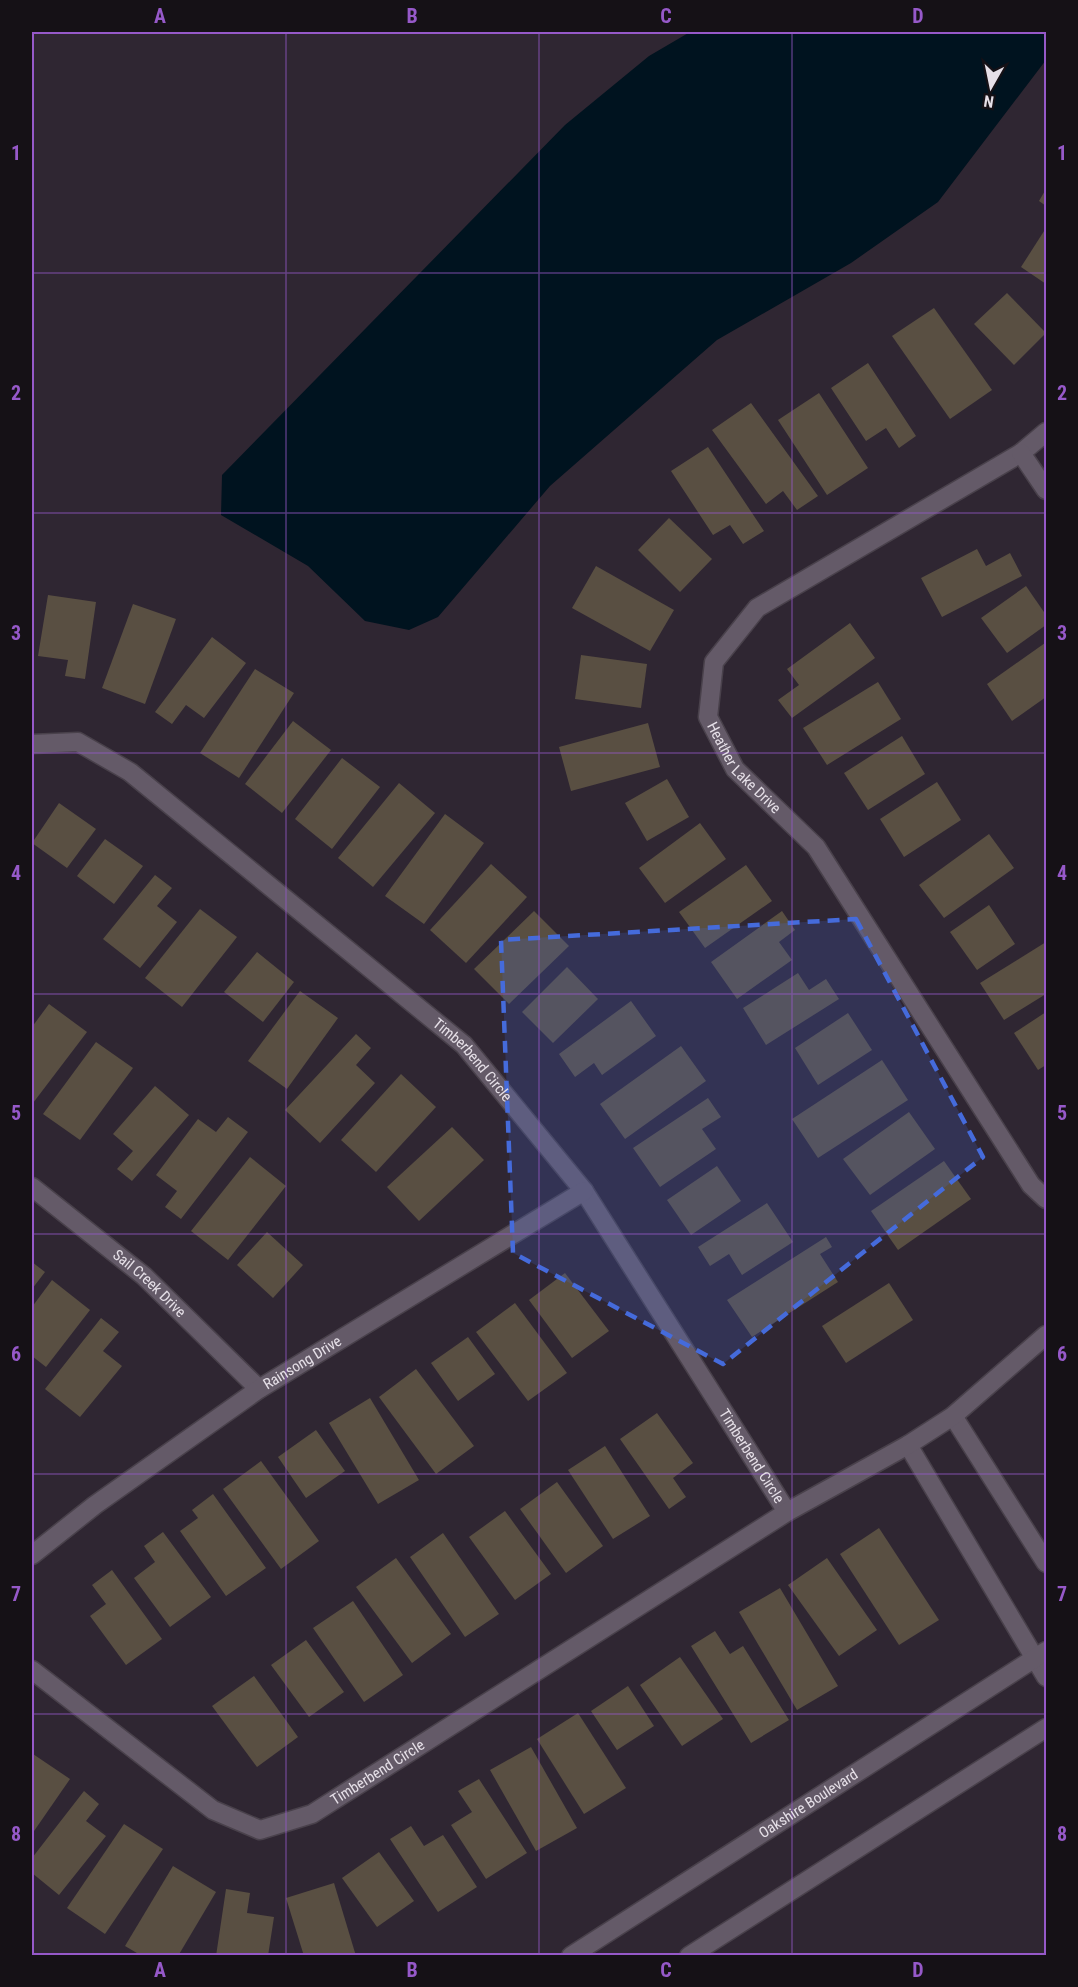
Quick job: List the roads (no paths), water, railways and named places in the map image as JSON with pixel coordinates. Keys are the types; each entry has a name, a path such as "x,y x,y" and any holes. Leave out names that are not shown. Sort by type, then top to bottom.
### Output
{"street":[{"name":"Heather Lake Drive","path":"1047,432 1021,453 757,608 714,662 708,717 735,768 816,847 1031,1185 1047,1199"},
{"path":"1021,453 1047,490"},
{"name":"Timberbend Circle","path":"32,744 78,742 140,779 464,1046 584,1191 787,1512"},
{"name":"Sail Creek Drive","path":"32,1187 144,1276 259,1389"},
{"name":"Rainsong Drive","path":"32,1555 95,1505 259,1389 584,1191"},
{"name":"Timberbend Circle","path":"32,1670 213,1810 260,1830 312,1814 787,1512 908,1445 952,1416 1047,1335"},
{"path":"952,1416 1047,1563"},
{"path":"908,1445 1041,1654 1047,1677"},
{"name":"Oakshire Boulevard","path":"571,1956 1041,1654"},
{"path":"689,1956 1047,1728"}],"water":[{"path":"690,32 1046,32 1046,60 938,202 851,263 717,340 550,486 438,617 409,630 365,621 308,566 221,515 222,475 565,125 649,56"}]}
